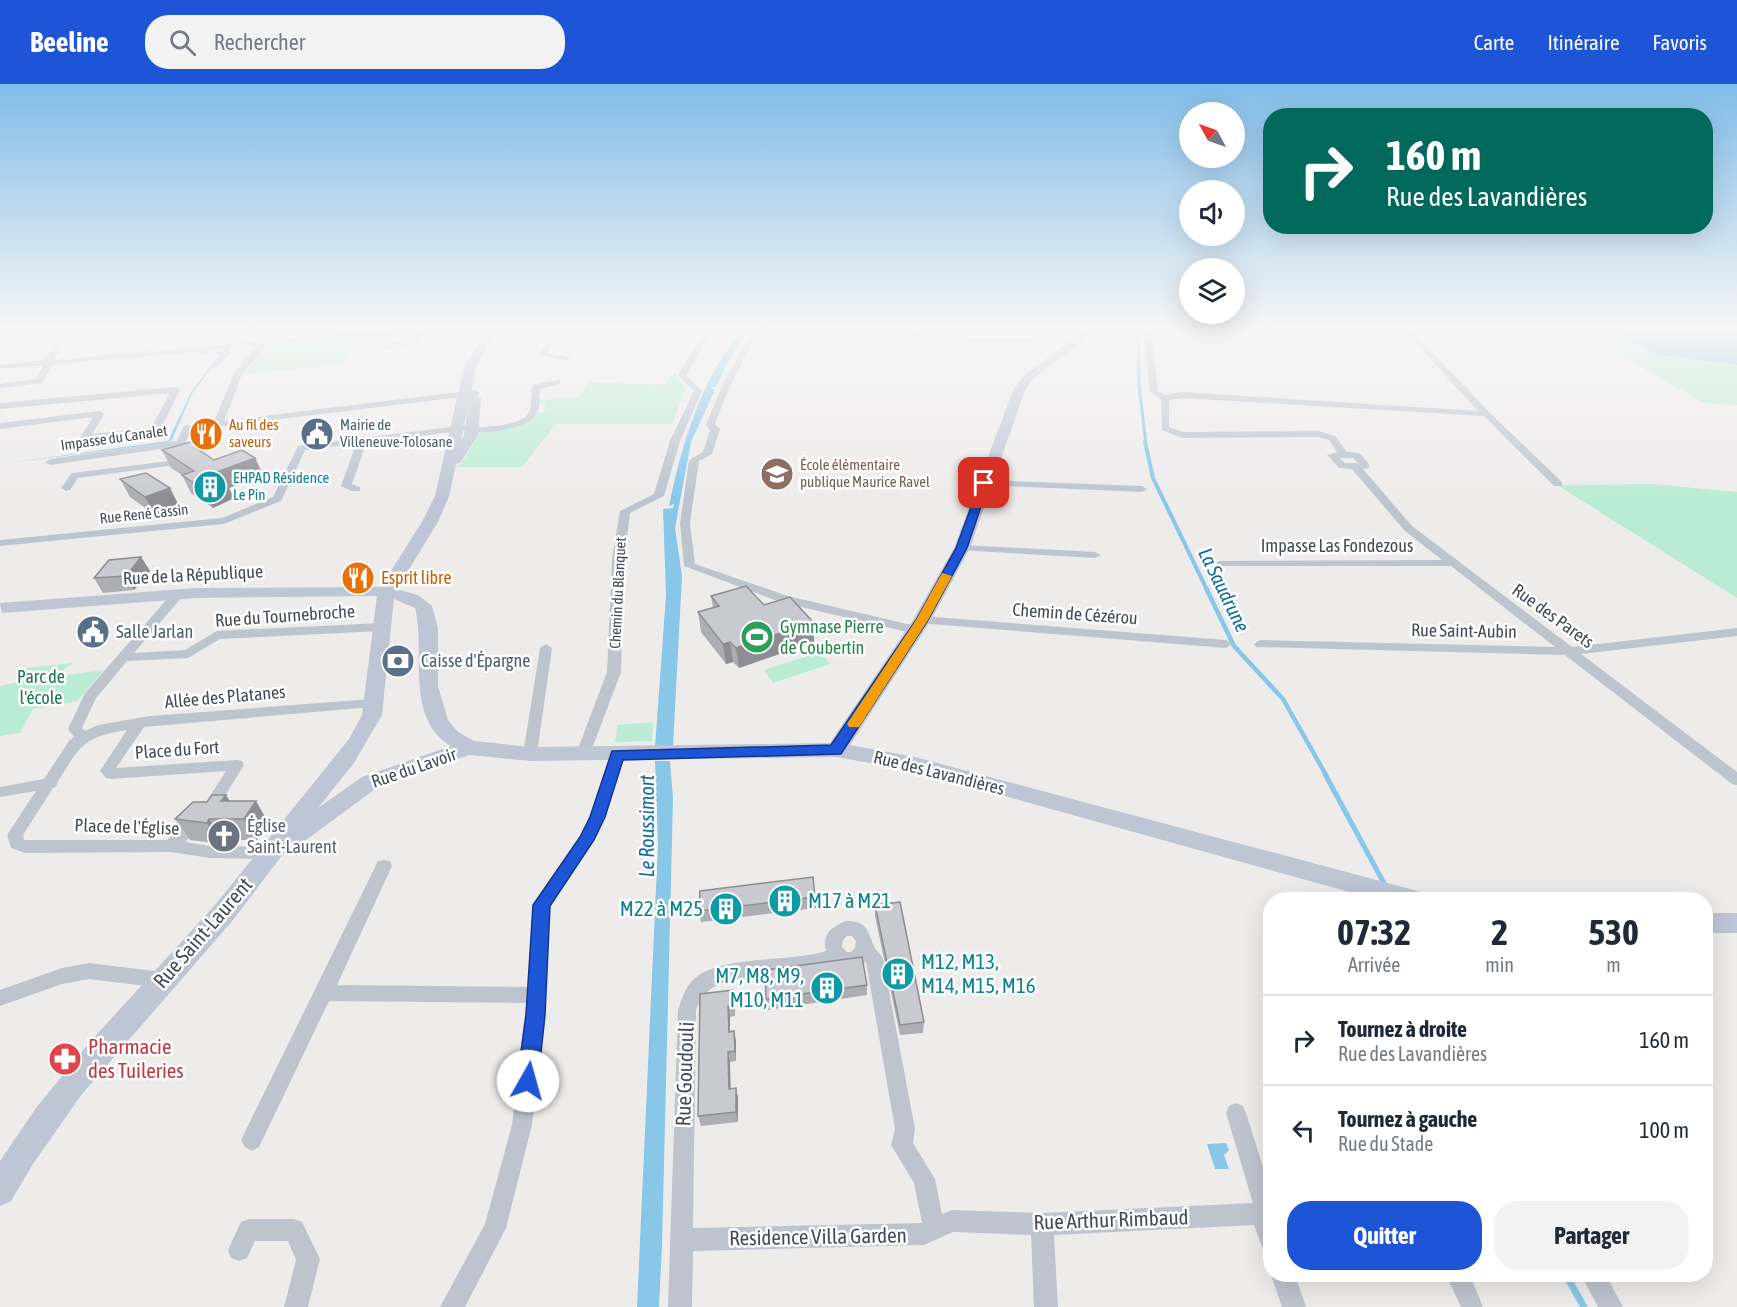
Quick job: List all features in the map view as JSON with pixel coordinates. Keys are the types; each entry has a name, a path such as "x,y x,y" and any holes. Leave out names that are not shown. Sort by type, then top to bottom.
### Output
{"street":[{"path":"0,386 15,384"},
{"path":"218,424 234,384"},
{"path":"446,475 472,431 470,384"},
{"path":"470,748 451,737 439,722 428,686 429,628 423,606 406,597 386,593 431,520 442,496 456,433 474,384"},
{"path":"356,489 346,486 358,446 508,426 525,421 534,412 536,387 548,384"},
{"path":"698,384 711,391 716,384"},
{"path":"836,750 919,625 962,548 984,483 1019,390 1024,384"},
{"path":"1153,384 1154,392 1165,398 1182,395 1486,414"},
{"path":"1458,384 1558,484"},
{"path":"0,406 114,394 176,390 157,428 85,438 114,394"},
{"name":"Chemin de Cézérou","path":"711,391 710,425 716,429 707,454 694,460 685,523 690,566 784,600 919,625 1226,644"},
{"name":"Chemin du Blanquet","path":"583,754 614,672 618,559 625,511 659,496 675,441 711,391"},
{"path":"66,488 75,475 173,463 187,428 470,394"},
{"name":"Rue des Parets","path":"1165,398 1165,429 1182,435 1319,434 1332,438 1344,455 1356,455 1366,466 1356,468 1396,516 1454,564 1571,651 1737,780"},
{"path":"0,426 100,414"},
{"name":"Impasse du Canalet","path":"50,462 182,443"},
{"name":"Rue René Cassin","path":"0,543 224,521 277,499 296,457 358,446"},
{"path":"984,483 1142,489"},
{"path":"962,548 1095,555"},
{"name":"Impasse Las Fondezous","path":"1219,564 1454,564"},
{"name":"Rue de la République","path":"1,606 254,591 370,590 386,593"},
{"name":"Rue Saint-Laurent","path":"0,1190 18,1158 53,1109 98,1053 214,924 350,754 372,715 386,593"},
{"path":"0,792 51,783 74,744 83,738 75,729 90,696 177,594"},
{"name":"Rue du Tournebroche","path":"124,657 193,652 209,638 217,635 381,627"},
{"name":"Rue Saint-Aubin","path":"1260,644 1571,651 1737,632"},
{"path":"530,754 546,648"},
{"name":"Allée des Platanes","path":"83,738 116,725 372,703"},
{"name":"Place du Fort","path":"139,723 107,771 111,774 237,765 210,808 171,846"},
{"name":"Rue des Lavandières","path":"470,748 530,754 617,755 836,750 915,764 1389,892"},
{"name":"Rue du Lavoir","path":"271,852 308,829 370,782 407,767 470,748"},
{"path":"452,1307 495,1228 522,1125 536,995 542,905 586,840 597,817 617,755"},
{"name":"Place de l'Église","path":"51,783 15,835 17,844 25,847 171,846 210,852 271,852"},
{"path":"252,1140 384,866"},
{"path":"1713,923 1737,923"},
{"path":"837,955 831,942 843,931 859,933 865,940 865,950 874,959 885,1010 904,1129 902,1145 924,1179 943,1225"},
{"name":"Rue Goudouli","path":"680,1307 687,1010 699,986 721,975 821,962 837,955 852,958 865,950"},
{"path":"0,998 62,976 89,971 163,980"},
{"path":"324,993 536,995"},
{"path":"1236,1113 1263,1203"},
{"name":"Rue Arthur Rimbaud","path":"943,1225 1042,1224 1263,1213"},
{"path":"1042,1224 1046,1307"},
{"name":"Residence Villa Garden","path":"681,1240 924,1234 943,1225"},
{"path":"239,1250 249,1230 294,1230 308,1258 296,1307"},
{"path":"1285,1282 1294,1307"},
{"path":"1461,1282 1472,1305"},
{"path":"1597,1282 1611,1307"}],"green space":[{"path":"588,384 682,384 685,389 672,424 556,424 522,467 459,467 479,434 527,421 537,413 544,412 545,404 539,404 539,399 578,398"},
{"path":"1671,384 1737,384 1737,405 1704,403"},
{"path":"1652,484 1737,492 1737,598 1557,485"},
{"path":"820,652 830,664 773,683 764,670"},
{"name":"Parc de l'école","path":"73,663 65,668 61,676 104,670 77,701 33,709 20,733 0,736 0,686 23,681 26,668"},
{"path":"653,722 652,741 615,742 618,725"}],"water":[{"path":"199,384 193,392 172,440 166,443 0,464 168,441 191,392"},
{"path":"707,384 717,384 711,389 715,390 691,442 675,528 682,576 673,746 655,747 666,595 663,509 673,508 674,504 669,506 680,458"},
{"path":"655,761 670,761 673,799 662,1245 659,1307 637,1307 658,844"},
{"path":"1226,1143 1229,1150 1224,1155 1229,1169 1215,1169 1207,1144"}],"building":[{"path":"198,440 195,447 214,460 242,450 255,458 214,473 225,480 204,490 182,475 194,471 162,450"},
{"path":"146,473 170,488 145,497 120,479"},
{"path":"141,557 126,576 94,578 109,560"},
{"path":"746,586 764,605 790,597 813,622 736,648 730,642 723,644 698,612 719,606 711,596"},
{"path":"212,795 226,795 221,801 256,801 244,819 209,819 207,823 175,819 193,802 207,802"},
{"path":"813,877 815,897 699,911 700,891"},
{"name":"M12, M13, M14, M15, M16","path":"900,902 924,1022 900,1025 875,905"},
{"path":"862,957 867,985 766,999 765,970"},
{"path":"733,990 733,1006 728,1006 729,1032 734,1031 735,1051 728,1052 729,1089 736,1088 736,1112 698,1116 700,994"}],"waterway":[{"name":"La Saudrune","path":"1139,384 1146,444"},
{"name":"La Saudrune","path":"1145,442 1153,478 1207,590"},
{"name":"La Saudrune","path":"1206,588 1234,646 1283,699 1326,775"},
{"name":"La Saudrune","path":"1325,774 1386,887"},
{"name":"La Saudrune","path":"1570,1282 1584,1307"}],"slow traffic":[{"path":"854,724 922,620 946,576"}],"place":[{"name":"Au fil des saveurs","path":"206,434"},
{"name":"Mairie de Villeneuve-Tolosane","path":"317,434"},
{"name":"École élémentaire publique Maurice Ravel","path":"777,474"},
{"name":"EHPAD Résidence Le Pin","path":"210,487"},
{"name":"Esprit libre","path":"358,578"},
{"name":"Salle Jarlan","path":"93,632"},
{"name":"Gymnase Pierre de Coubertin","path":"757,637"},
{"name":"Caisse d'Épargne","path":"398,661"},
{"name":"Église Saint-Laurent","path":"224,836"},
{"name":"M17 à M21","path":"785,901"},
{"name":"M22 à M25","path":"726,909"},
{"name":"M12, M13, M14, M15, M16","path":"898,974"},
{"name":"M7, M8, M9, M10, M11","path":"827,988"},
{"name":"Pharmacie des Tuileries","path":"65,1059"}],"route":[{"path":"528,1081 535,1015 539,920 542,905 550,889 586,840 597,817 617,755 836,750 922,620 962,548 984,483"}],"water label":[{"name":"Le Roussimort","path":"647,826"}]}
